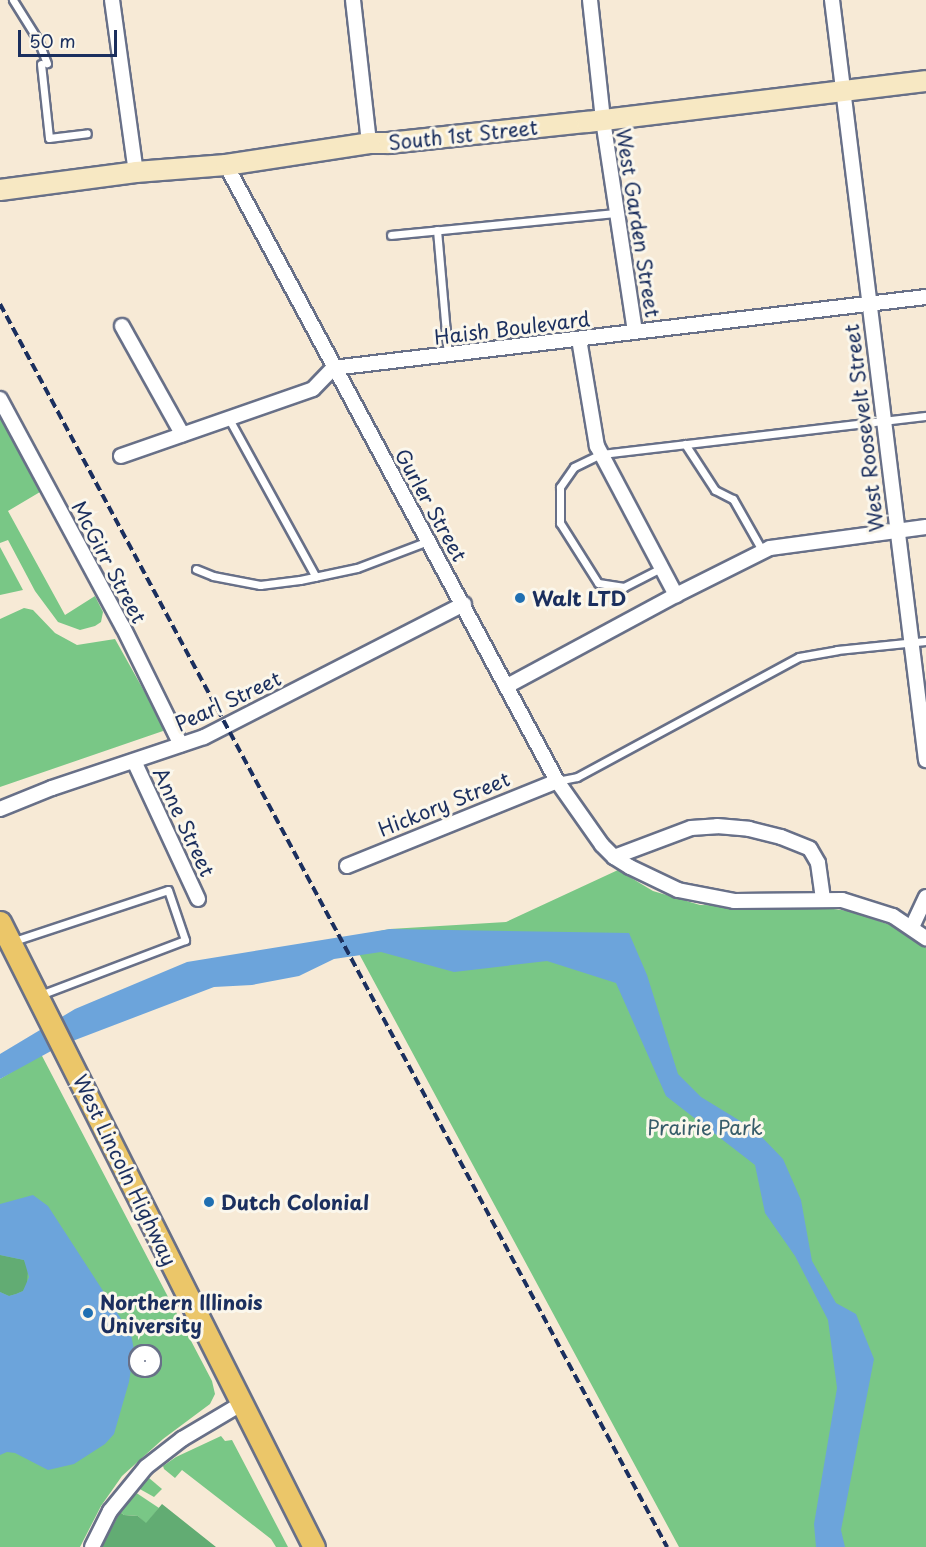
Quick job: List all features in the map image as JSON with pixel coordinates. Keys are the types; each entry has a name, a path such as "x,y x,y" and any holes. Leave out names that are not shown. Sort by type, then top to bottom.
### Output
{"main road":[{"name":"West Lincoln Highway","path":"0,922 314,1547"}],"street":[{"path":"112,0 136,172"},
{"path":"353,0 369,143"},
{"name":"West Garden Street","path":"590,0 603,120 635,332"},
{"name":"West Roosevelt Street","path":"832,0 882,421 926,760"},
{"name":"South 1st Street","path":"0,190 136,172 226,165 369,143 389,143 603,120 926,81"},
{"name":"Gurler Street","path":"226,165 333,368 464,604 557,781 592,832 614,857"},
{"name":"Haish Boulevard","path":"333,368 926,297"},
{"path":"122,326 182,434"},
{"path":"579,339 595,436 601,454 676,595"},
{"path":"121,456 313,389 333,368"},
{"name":"McGirr Street","path":"0,399 123,627 181,745"},
{"path":"507,686 676,595 770,548 926,527"},
{"name":"Pearl Street","path":"0,809 52,788 181,745 236,722 464,604"},
{"name":"Anne Street","path":"135,760 198,899"},
{"name":"Hickory Street","path":"347,866 557,781"},
{"path":"614,857 691,828 717,826 749,829 810,849 818,863 823,898"},
{"path":"614,857 678,890 714,899 734,901 823,898 866,906 912,927 926,938"},
{"path":"912,927 926,897"},
{"path":"92,1547 110,1510 146,1467 182,1439 241,1404"}],"lane":[{"path":"14,0 38,40 44,64 46,128 49,138 87,133"},
{"path":"391,235 617,213"},
{"path":"437,230 448,356"},
{"path":"661,568 624,587 598,584 560,523 560,487 574,467 601,454 926,416"},
{"path":"229,418 316,577"},
{"path":"686,444 715,490 733,499 762,552"},
{"path":"196,569 213,576 260,585 357,568 428,541"},
{"path":"557,781 577,777 799,657 837,650 926,641"},
{"path":"10,942 168,890 185,940 35,991"}],"green space":[{"path":"0,416 40,492 8,511 65,615 95,596 103,612 101,622 95,626 80,630 58,622 35,591 8,540 0,543"},
{"path":"0,547 23,590 0,595"},
{"path":"24,608 33,610 55,633 77,645 115,639 162,723 163,731 0,787 0,619"},
{"name":"Prairie Park","path":"618,870 653,891 700,905 818,907 849,911 899,928 926,948 926,1547 679,1547 350,937 390,929 506,922"},
{"name":"Northern Illinois University","path":"41,1054 212,1381 215,1394 210,1404 163,1439 122,1476 101,1506 80,1547 0,1547 0,1079"},
{"path":"0,1255 24,1260 28,1268 27,1284 23,1291 9,1296 0,1292"},
{"path":"221,1436 225,1441 232,1440 288,1547 276,1547 271,1539 182,1470 175,1478 164,1469 163,1466 176,1457"},
{"path":"149,1478 162,1489 154,1497 138,1488"},
{"path":"135,1492 159,1508 146,1524 138,1516 124,1515 120,1512"},
{"path":"162,1504 216,1547 102,1547 120,1512 124,1515 138,1516 146,1523"}],"water":[{"path":"390,929 629,933 647,975 678,1074 701,1097 755,1130 783,1159 801,1200 812,1261 836,1303 856,1314 874,1359 841,1530 845,1547 816,1547 814,1524 837,1388 828,1320 795,1256 765,1213 755,1165 666,1096 616,983 547,961 454,972 381,952 334,959 299,976 252,985 214,987 62,1045 0,1079 0,1054 75,1009 187,962"},
{"path":"33,1195 48,1206 131,1334 134,1350 129,1382 114,1434 105,1444 74,1464 48,1470 15,1453 7,1452 0,1455 0,1292 9,1296 23,1291 29,1277 24,1260 0,1255 0,1204"}],"railway":[{"path":"0,304 667,1547"}],"place":[{"name":"Walt LTD","path":"520,598"},
{"name":"Dutch Colonial","path":"209,1202"},
{"name":"Northern Illinois University","path":"88,1313"}]}
